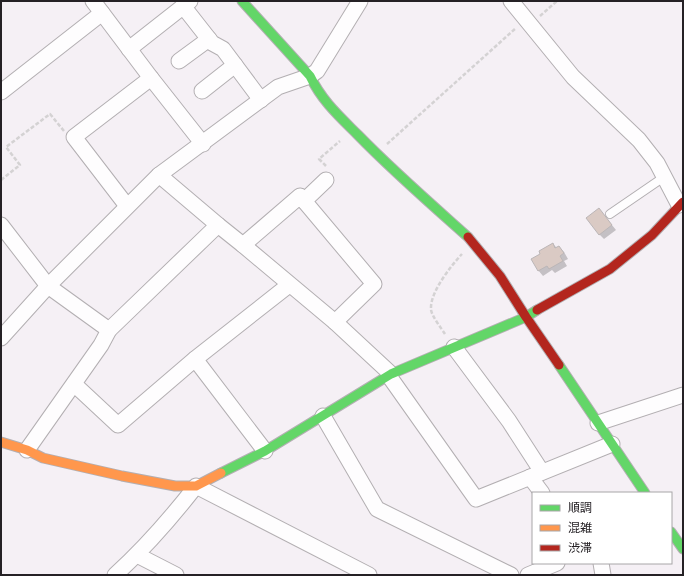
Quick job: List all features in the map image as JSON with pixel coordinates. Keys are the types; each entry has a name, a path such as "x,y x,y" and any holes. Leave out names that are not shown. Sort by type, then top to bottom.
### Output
{"street":[{"path":"242,1 310,76 317,91 328,105 376,154 473,242 500,276 526,318 644,492"},
{"path":"1,338 48,286 127,206 160,175 278,88 310,76 317,71 360,1"},
{"path":"115,575 137,555 170,519 196,486 265,451 390,375 526,318 610,269 652,235 681,204 639,140 573,77 511,1"},
{"path":"129,48 187,4 212,44 223,49 262,100"},
{"path":"1,92 97,7 203,144"},
{"path":"179,61 209,39"},
{"path":"202,91 235,65"},
{"path":"127,206 74,137 151,78"},
{"path":"304,201 326,174"},
{"path":"160,175 289,285 335,322 390,375 476,499 612,444"},
{"path":"243,245 300,196 374,284 335,322"},
{"path":"1,225 48,286 109,330"},
{"path":"27,450 101,345 109,330 218,225"},
{"path":"74,384 118,425 195,359 289,285"},
{"path":"454,347 509,421 536,474 542,492"},
{"path":"195,359 265,451"},
{"path":"598,423 683,395"},
{"path":"322,416 377,508 511,575"},
{"path":"1,442 27,450 43,458 122,476 175,486 196,486 369,575"},
{"path":"672,533 683,549"},
{"path":"137,555 173,575"},
{"path":"528,575 555,564"},
{"path":"600,564 603,575"}],"lane":[{"path":"610,214 664,177"}],"path":[{"path":"376,154 528,22 557,1"},
{"path":"1,180 20,165 6,147 50,114 68,136 74,137"},
{"path":"326,174 319,159 352,130"},
{"path":"454,347 431,310 431,302 438,285 453,264 473,242"}],"building":[{"path":"599,208 612,225 599,235 586,218"},
{"path":"553,243 555,248 559,246 564,253 560,256 563,261 549,269 547,266 538,271 531,259 540,254 539,251"}],"traffic: fast":[{"path":"242,1 310,76 325,101 338,115 398,174 468,237"},
{"path":"221,473 265,451 391,374 526,317 537,310"},
{"path":"559,365 644,492"},
{"path":"672,533 683,549"}],"traffic: slow":[{"path":"1,442 27,450 43,458 122,476 175,486 196,486 221,473"}],"traffic: jam":[{"path":"537,310 610,269 652,235 683,202"},
{"path":"468,237 500,276 559,365"}]}
